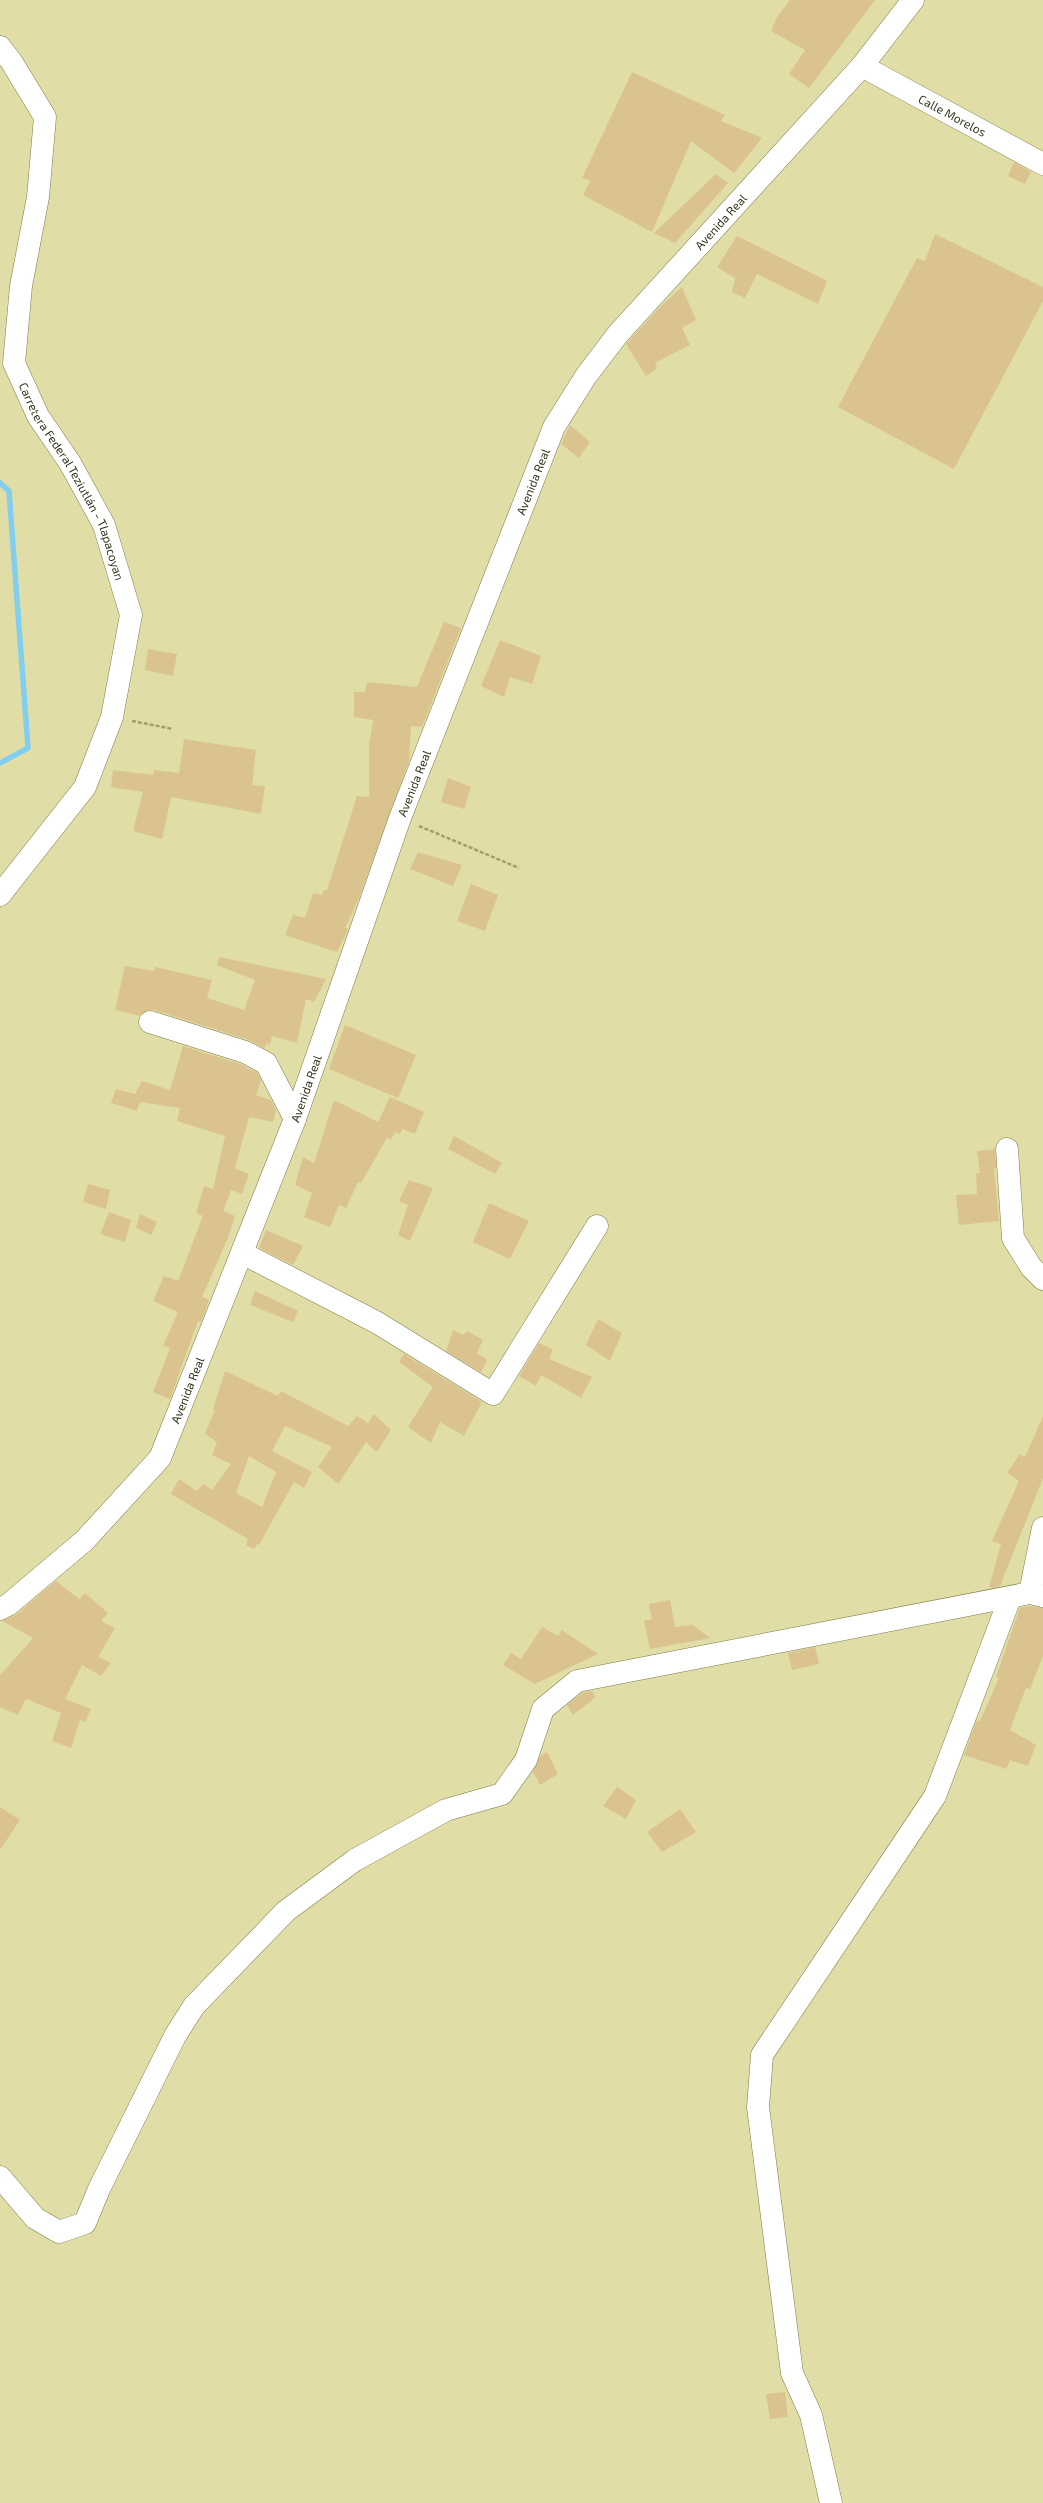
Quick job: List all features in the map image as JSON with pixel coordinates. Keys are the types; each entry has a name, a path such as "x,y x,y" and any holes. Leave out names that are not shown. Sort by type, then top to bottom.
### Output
{"street":[{"name":"Avenida Real","path":"0,1610 8,1606 84,1541 160,1458 294,1119 400,818 554,427 586,376 618,334 862,66 913,0"},
{"name":"Carretera Federal Teziutlán - Tlapacoyan","path":"0,47 12,61 45,116 38,197 21,286 14,363 38,416 70,463 104,525 131,615 112,717 85,787 0,895"},
{"name":"Calle Morelos","path":"862,66 1043,164"},
{"path":"150,1022 245,1052 266,1063 294,1119"},
{"path":"1007,1149 1013,1238 1031,1267 1043,1279"},
{"path":"242,1253 376,1322 493,1394 597,1226"},
{"path":"0,2177 35,2218 59,2232 85,2223 99,2189 175,2036 194,2006 286,1911 355,1860 446,1810 502,1794 526,1760 543,1709 577,1681 1037,1594 1043,1528"},
{"path":"831,2503 812,2416 792,2373 758,2107 762,2056 936,1796 1010,1598"}],"path":[{"path":"112,717 173,729"},
{"path":"400,818 519,868"}],"building":[{"path":"790,0 875,0 809,88 789,74 805,50 771,31 777,17"},
{"path":"632,72 725,115 721,121 762,138 734,173 691,141 652,232 583,195 590,181 582,178"},
{"path":"1014,162 1031,172 1025,184 1008,176"},
{"path":"716,174 728,183 675,243 654,233"},
{"path":"935,234 1043,287 1043,301 954,469 838,407 917,258 925,261"},
{"path":"737,236 827,281 818,304 757,274 745,298 732,292 735,278 717,267"},
{"path":"682,287 696,320 682,328 690,345 655,363 657,368 646,376 626,344 661,306"},
{"path":"570,425 590,442 579,458 561,444"},
{"path":"444,622 461,628 422,727 411,726 409,761 359,898 345,928 348,928 347,932 337,952 285,935 293,915 305,918 313,893 322,895 324,890 327,890 357,796 369,797 369,746 373,720 354,717 354,692 365,692 367,682 417,687"},
{"path":"500,640 541,656 532,684 510,677 504,697 481,686"},
{"path":"148,649 177,654 173,676 145,670"},
{"path":"184,739 256,750 252,785 265,786 261,814 171,797 162,839 133,831 143,792 111,787 113,770 153,775 154,770 179,773"},
{"path":"448,778 471,787 464,809 441,802"},
{"path":"418,852 462,865 453,886 410,869"},
{"path":"471,884 498,895 485,931 457,921"},
{"path":"219,957 326,979 314,1002 306,999 297,1043 272,1036 270,1045 267,1043 264,1048 249,1040 154,1010 147,1010 140,1016 115,1010 125,966 154,971 155,967 212,980 207,998 244,1010 255,980 217,965"},
{"path":"345,1025 416,1055 398,1098 329,1069"},
{"path":"183,1046 240,1064 257,1072 261,1080 256,1095 271,1100 276,1110 273,1122 249,1117 235,1168 249,1174 242,1194 231,1190 223,1211 235,1216 228,1238 202,1297 209,1300 201,1322 198,1321 170,1399 153,1392 170,1348 163,1346 178,1312 153,1301 164,1276 178,1281 203,1216 196,1213 204,1186 213,1189 225,1136 177,1121 180,1108 140,1102 137,1111 111,1103 116,1089 135,1094 142,1081 170,1090"},
{"path":"390,1097 424,1112 415,1134 402,1129 400,1134 395,1132 391,1140 387,1138 361,1183 358,1182 346,1208 339,1205 330,1227 304,1217 312,1193 295,1185 303,1157 314,1163 334,1100 378,1122"},
{"path":"454,1136 502,1163 495,1174 448,1149"},
{"path":"995,1149 996,1168 994,1168 999,1221 959,1225 956,1195 977,1194 976,1173 980,1173 977,1151"},
{"path":"409,1180 433,1188 410,1241 398,1235 408,1205 399,1201"},
{"path":"88,1184 110,1190 106,1209 83,1202"},
{"path":"489,1203 529,1221 510,1259 473,1242"},
{"path":"109,1212 131,1220 125,1242 100,1234"},
{"path":"140,1214 157,1222 151,1235 136,1228"},
{"path":"266,1230 303,1246 293,1265 259,1248"},
{"path":"255,1291 298,1311 293,1322 250,1305"},
{"path":"598,1319 622,1333 610,1361 586,1345"},
{"path":"453,1330 463,1335 467,1331 483,1340 477,1353 487,1360 481,1372 446,1351"},
{"path":"539,1343 553,1350 549,1359 592,1377 581,1398 541,1375 536,1386 519,1376"},
{"path":"404,1354 482,1402 464,1436 440,1422 431,1443 408,1427 433,1387 399,1362"},
{"path":"225,1371 278,1396 281,1391 348,1426 357,1416 368,1423 374,1414 391,1430 377,1452 366,1442 338,1484 318,1467 332,1447 285,1426 272,1451 312,1472 304,1488 294,1482 259,1545 257,1544 254,1549 246,1545 248,1539 171,1494 179,1479 197,1491 203,1484 212,1490 231,1464 212,1455 217,1442 205,1434 215,1410 213,1409","holes":["249,1456 276,1472 262,1507 236,1493"]},
{"path":"1043,1416 1043,1478 1000,1586 992,1588 989,1587 1001,1544 992,1541 1019,1481 1007,1473 1020,1454 1025,1457"},
{"path":"56,1581 79,1599 85,1593 108,1613 101,1621 115,1628 98,1657 111,1663 101,1676 82,1665 65,1699 91,1709 85,1722 80,1720 71,1748 52,1741 61,1713 26,1699 18,1715 0,1707 0,1675 33,1638 2,1621 16,1615"},
{"path":"670,1600 675,1627 693,1625 710,1638 650,1649 644,1621 652,1619 649,1604"},
{"path":"1030,1606 1043,1608 1043,1656 1030,1689 1026,1688 1010,1730 1036,1745 1028,1766 1010,1760 1006,1769 964,1755 977,1720 980,1721 999,1678 996,1677 1020,1608"},
{"path":"542,1627 558,1636 562,1630 598,1654 535,1684 503,1665 511,1653 521,1659"},
{"path":"815,1647 819,1664 792,1670 788,1653"},
{"path":"592,1691 596,1697 573,1715 567,1705 582,1693"},
{"path":"547,1752 558,1774 540,1785 533,1772 540,1756"},
{"path":"617,1787 636,1800 626,1819 603,1806"},
{"path":"0,1807 20,1820 0,1850"},
{"path":"680,1809 696,1832 662,1852 647,1832"},
{"path":"785,2392 788,2417 770,2419 766,2394"}],"waterway":[{"path":"0,483 9,491 28,748 0,763"}]}
